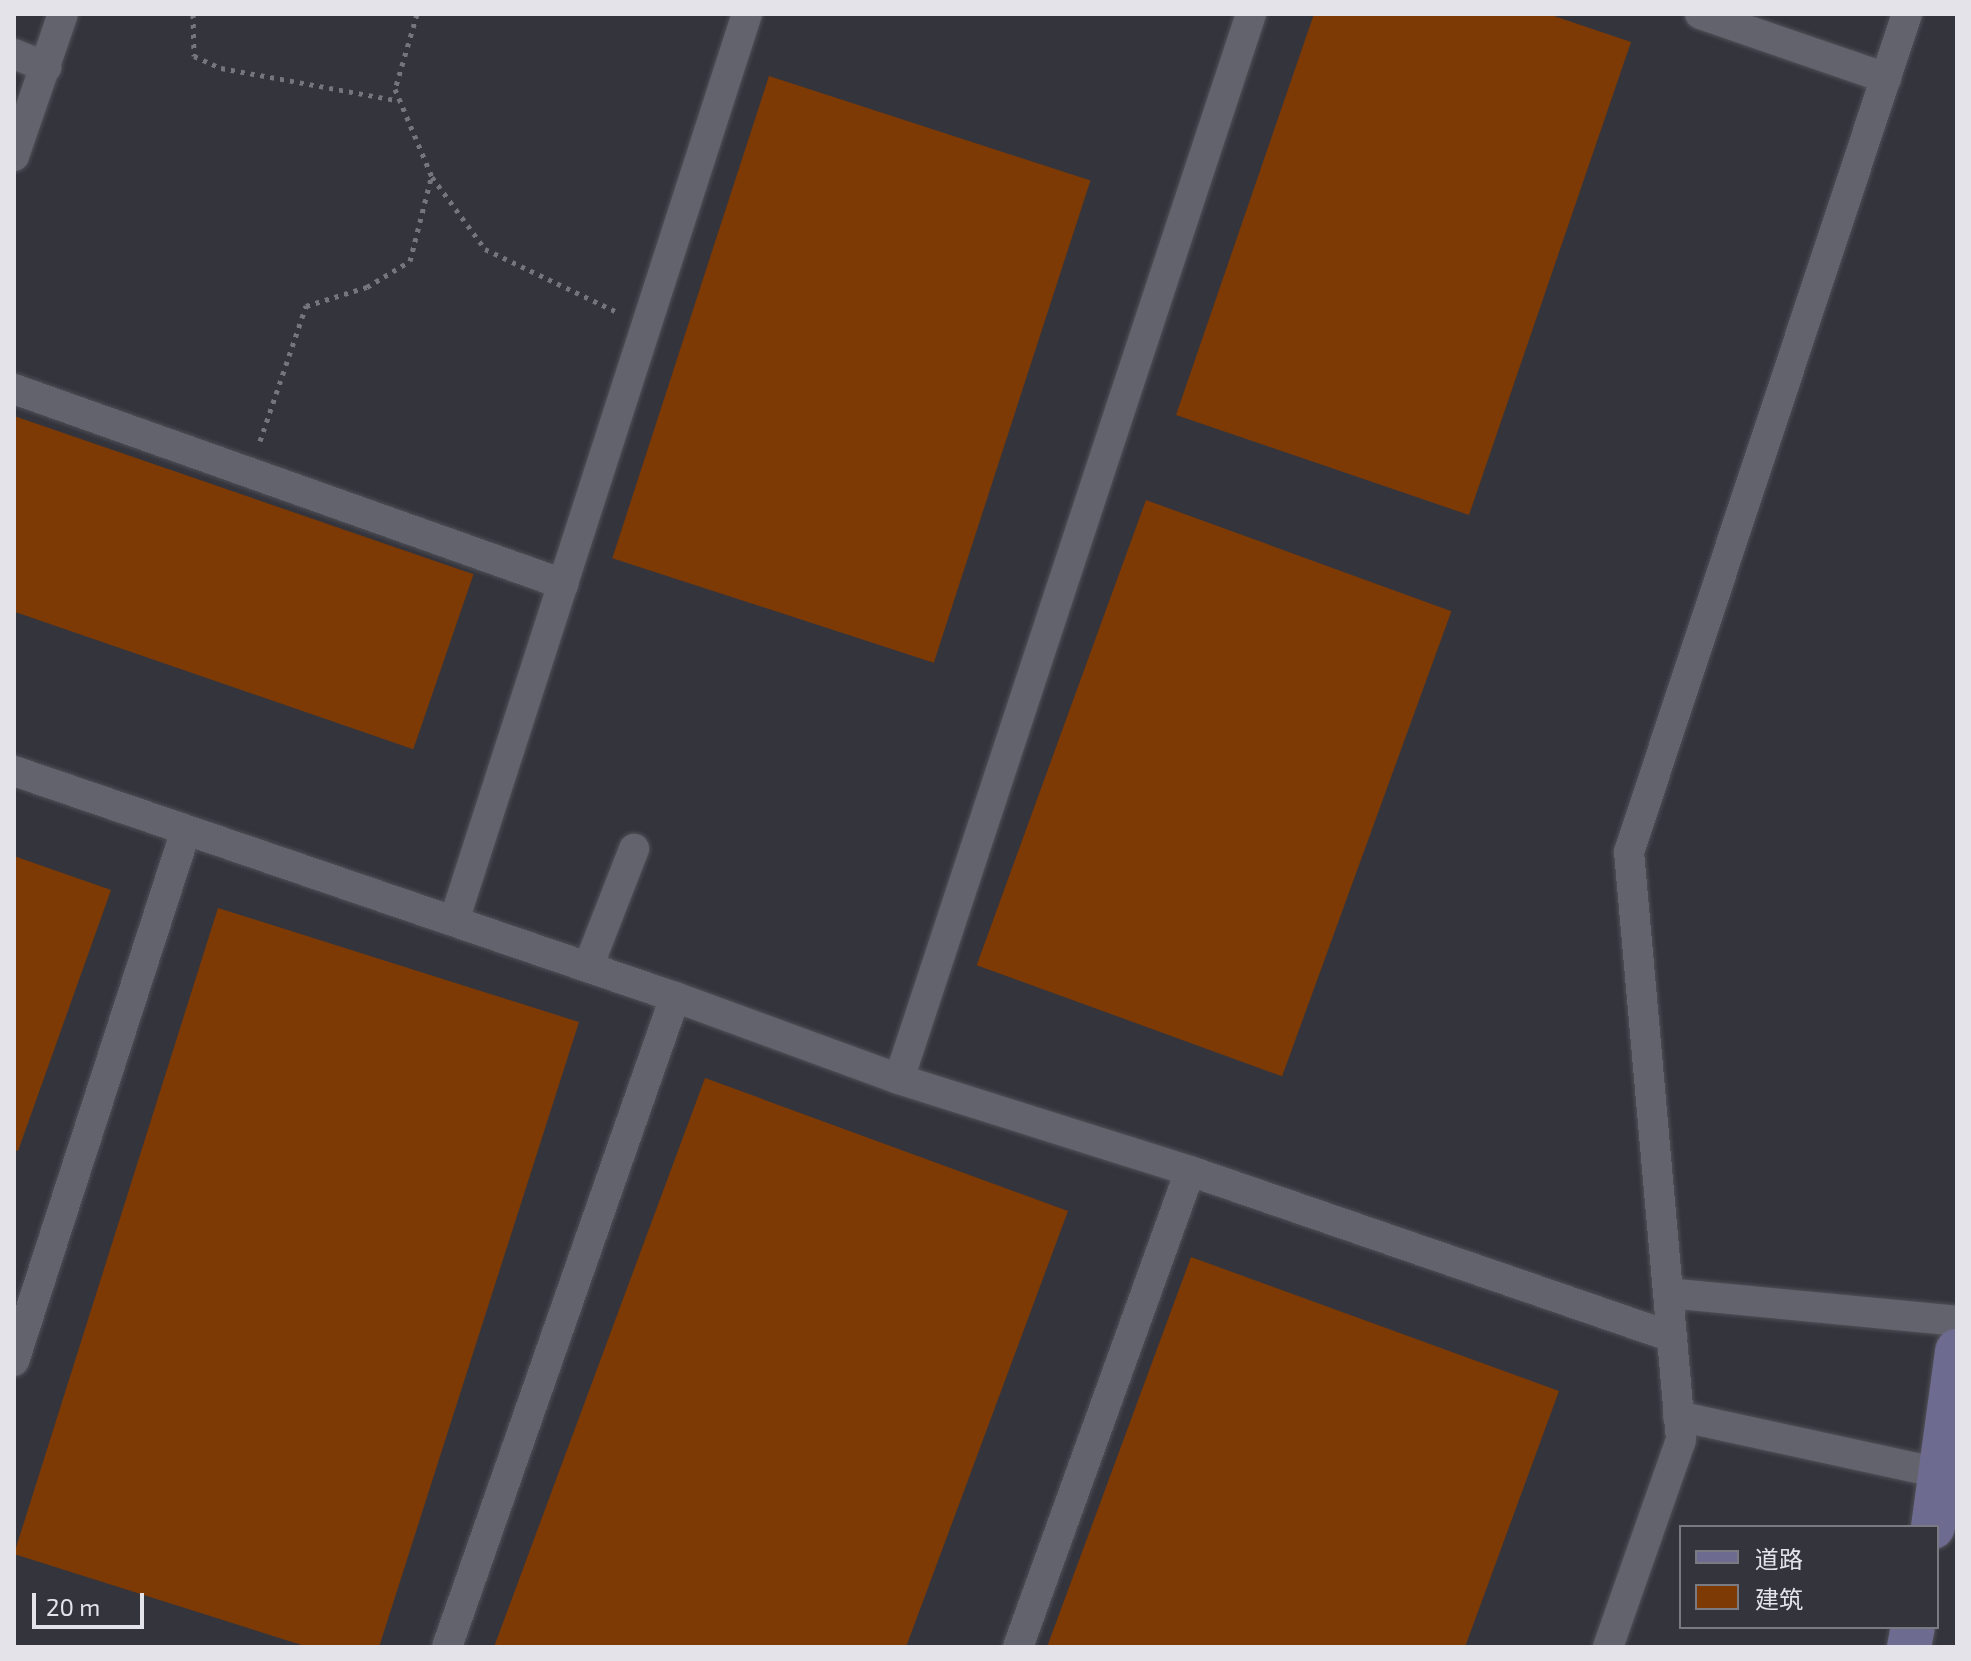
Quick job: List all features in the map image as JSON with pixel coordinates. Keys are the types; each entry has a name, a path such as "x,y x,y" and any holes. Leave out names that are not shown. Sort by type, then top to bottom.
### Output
{"main road":[{"path":"1933,1525 1943,1474 1957,1351"}],"street":[{"path":"14,156 63,14"},
{"path":"899,1079 1251,14"},
{"path":"1700,14 1886,78"},
{"path":"1608,1647 1681,1440 1629,852 1907,14"},
{"path":"454,921 647,325 738,16"},
{"path":"14,54 47,67"},
{"path":"14,389 563,584"},
{"path":"14,771 675,997 899,1079 1190,1171 1672,1337"},
{"path":"14,1361 186,830"},
{"path":"588,967 634,849"},
{"path":"447,1647 675,997"},
{"path":"1018,1647 1190,1171"},
{"path":"1668,1293 1957,1321"},
{"path":"1678,1416 1943,1474"}],"path":[{"path":"193,14 194,56 221,68 401,101"},
{"path":"417,14 395,89 432,177 485,249 647,325"},
{"path":"249,473 306,306 367,287 410,261 432,177"}],"building":[{"path":"1314,14 1548,14 1631,42 1469,515 1176,415"},
{"path":"769,76 1090,180 934,663 612,558"},
{"path":"14,416 474,574 413,749 14,612"},
{"path":"1146,500 1451,611 1282,1076 977,965"},
{"path":"14,856 111,890 18,1151 14,1150"},
{"path":"218,908 579,1022 379,1647 308,1647 14,1554"},
{"path":"705,1078 1068,1211 906,1647 494,1647"},
{"path":"1191,1257 1559,1391 1465,1647 1047,1647"}]}
